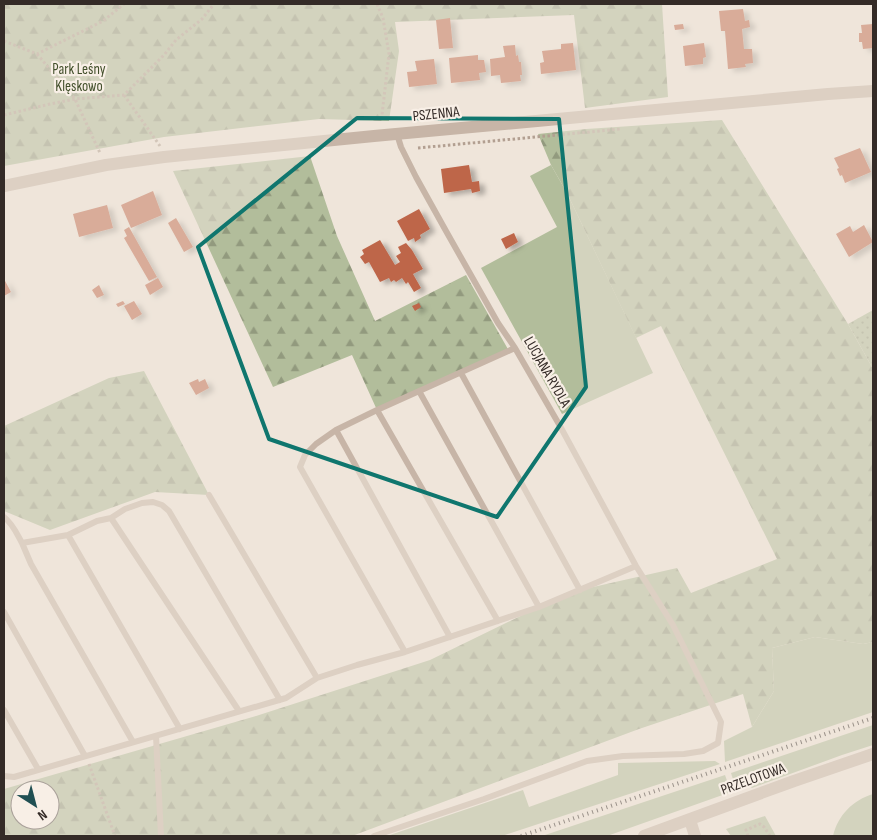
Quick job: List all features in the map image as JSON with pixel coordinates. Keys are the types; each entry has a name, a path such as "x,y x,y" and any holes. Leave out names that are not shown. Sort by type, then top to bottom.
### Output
{"street":[{"name":"PSZENNA","path":"4,186 106,165 164,157 630,112 873,91"},
{"name":"PRZELOTOWA","path":"644,836 873,754"},
{"path":"690,820 695,836"}],"lane":[{"name":"LUCJANA RYDLA","path":"374,836 484,799 587,761 623,756 684,754 703,751 718,743 721,722 673,624 636,566 560,426 498,323 416,177 401,147 398,134"},
{"path":"406,652 300,467 305,455 316,444 336,430 514,348"},
{"path":"461,372 580,590"},
{"path":"419,391 540,607"},
{"path":"377,410 498,621"},
{"path":"336,430 450,637"},
{"path":"209,495 317,678"},
{"path":"22,544 68,535 142,503 153,502 162,505 169,512 280,700"},
{"path":"4,517 17,532 31,564 132,742"},
{"path":"111,518 239,711"},
{"path":"68,535 180,729"},
{"path":"4,776 14,777 280,700 317,678 406,652 540,607 636,566"},
{"path":"4,612 85,756"},
{"path":"4,710 38,769"},
{"path":"156,736 161,836"}],"path":[{"path":"37,54 103,21 124,4"},
{"path":"4,115 50,104 124,95 164,55 176,40 202,19 214,4"},
{"path":"374,136 382,115 389,54 383,18 377,4"},
{"path":"4,41 37,54 75,100 106,165"},
{"path":"124,95 160,145 164,157"},
{"path":"85,756 115,836"},
{"path":"748,836 746,830 760,824 770,836"}],"highlighted area":[{"path":"357,118 559,119 586,387 497,517 269,439 198,247"}],"green space":[{"name":"Park Leśny Klęskowo","path":"4,4 662,4 668,97 585,108 574,15 395,22 399,51 389,121 319,119 164,137 4,166"},
{"path":"722,120 848,324 873,369 873,642 863,644 815,637 772,648 774,691 752,727 743,694 639,729 352,836 4,836 4,789 10,787 10,830 60,830 60,780 35,780 256,716 430,660 539,607 580,590 677,568 691,593 777,559 661,326 636,338 567,193 551,165 538,134"},
{"path":"310,156 337,236 375,321 466,275 509,351 377,410 352,355 273,387 173,171"},
{"path":"551,165 567,193 653,373 562,414 481,268 557,227 530,176"},
{"path":"873,310 873,369 848,324"},
{"path":"144,371 209,495 155,492 50,530 4,511 4,426 109,378"},
{"path":"815,637 863,644 873,642 873,712 725,762 724,741 752,727 774,691 772,648"},
{"path":"873,725 873,745 752,788 748,785 736,789 731,773"},
{"path":"715,761 720,764 502,836 387,836 523,790 529,807 618,775 618,763"},
{"path":"725,775 731,792 607,836 542,836"},
{"path":"873,794 873,836 833,836 835,828 847,809 859,800"},
{"path":"765,816 776,836 731,836 726,829"}],"building":[{"path":"743,9 745,21 749,20 750,27 742,29 744,49 752,49 753,63 745,64 746,67 728,69 725,31 721,31 719,11"},
{"path":"450,18 453,48 439,49 436,20"},
{"path":"683,24 684,29 675,30 674,25"},
{"path":"873,24 873,48 863,49 862,42 859,42 859,33 862,33 861,25"},
{"path":"573,43 576,70 541,74 540,63 544,62 542,51 561,49 561,44"},
{"path":"704,43 706,57 703,58 703,64 685,66 683,46"},
{"path":"515,45 516,56 518,55 519,62 521,62 521,81 501,83 500,75 491,76 490,59 505,57 503,46"},
{"path":"478,55 478,60 484,60 486,72 479,73 480,80 451,83 449,58"},
{"path":"434,59 437,84 409,87 407,72 417,71 415,61"},
{"path":"860,148 871,172 845,183 842,175 840,176 837,169 839,168 834,158"},
{"path":"469,165 472,182 479,181 480,191 472,193 471,189 444,193 441,169"},
{"path":"153,191 162,215 131,228 121,205"},
{"path":"107,205 113,228 79,237 73,214"},
{"path":"419,209 430,229 420,235 421,238 415,242 414,238 408,241 397,221"},
{"path":"176,218 193,247 184,252 168,223"},
{"path":"864,225 873,242 849,257 836,234 850,226 853,232"},
{"path":"129,227 157,277 149,281 124,238 127,236 124,230"},
{"path":"514,233 518,242 506,249 501,239"},
{"path":"380,240 395,265 400,262 396,256 401,253 398,247 406,243 412,250 423,269 413,274 421,288 414,292 408,282 406,284 402,278 396,282 394,280 391,282 389,278 380,282 369,262 365,264 360,257 364,254 362,250"},
{"path":"158,278 163,287 150,295 145,285"},
{"path":"4,279 11,292 4,296"},
{"path":"99,285 104,295 97,298 92,290"},
{"path":"123,301 125,304 118,307 116,304"},
{"path":"134,301 142,314 132,320 124,306"},
{"path":"419,303 421,307 415,311 412,306"},
{"path":"198,379 199,382 205,379 209,388 196,395 189,383"}],"railway":[{"path":"521,836 873,718"}]}
